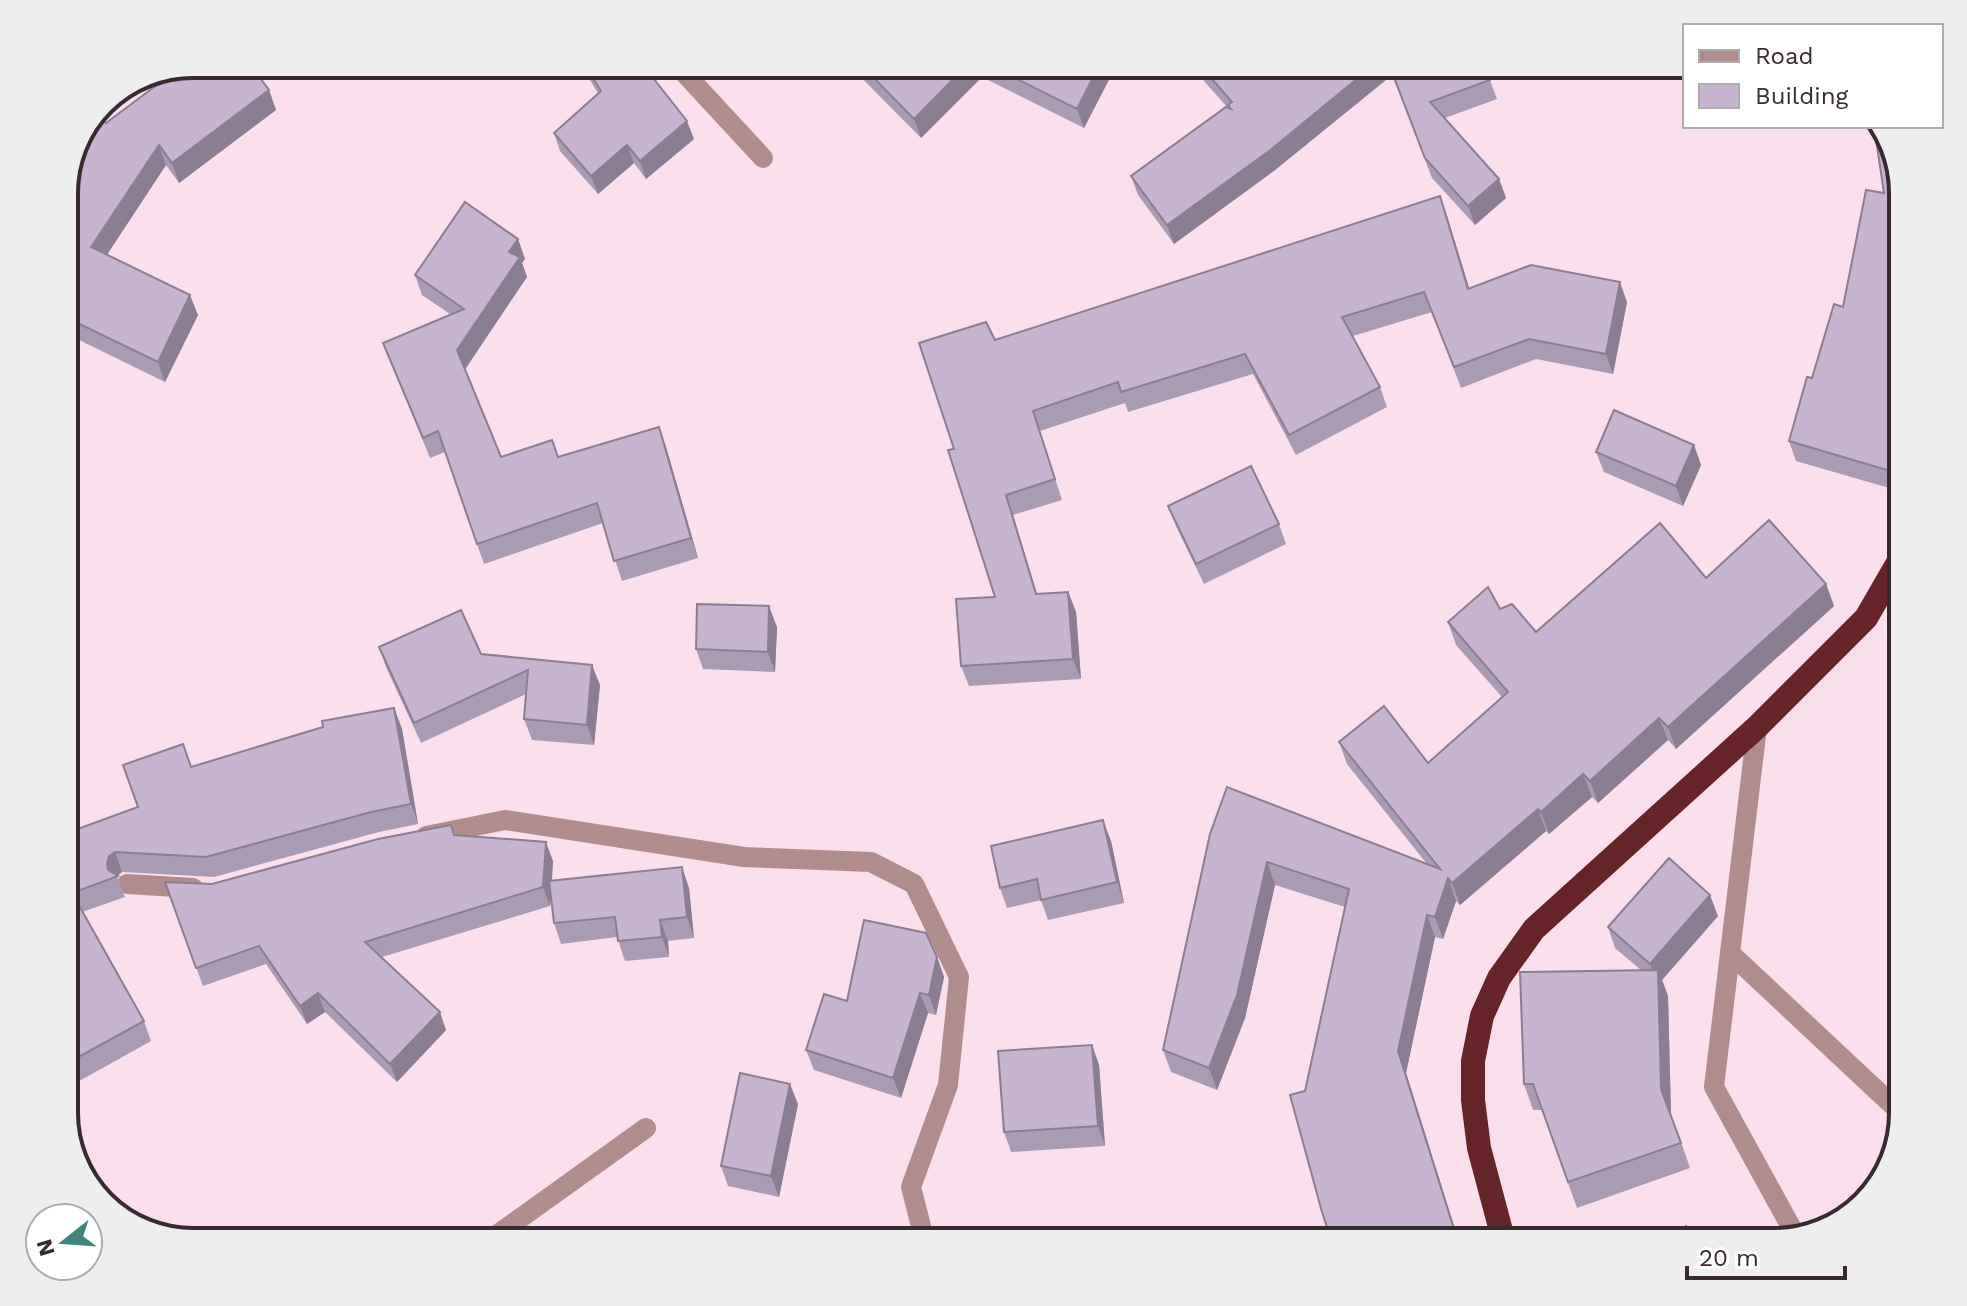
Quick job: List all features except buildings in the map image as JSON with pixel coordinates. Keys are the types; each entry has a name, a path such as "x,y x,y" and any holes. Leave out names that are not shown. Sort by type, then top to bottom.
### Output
{"highway":[{"path":"1500,1228 1479,1148 1473,1100 1473,1061 1482,1016 1499,978 1534,929 1757,727 1866,618 1889,578"}],"street":[{"path":"689,78 763,158"},
{"path":"1757,727 1714,1087 1791,1227"},
{"path":"413,839 505,820 744,857 871,862 914,884 959,977 948,1085 911,1187 921,1228"},
{"path":"127,884 215,890"},
{"path":"1730,953 1889,1102"},
{"path":"507,1228 646,1128"}]}
